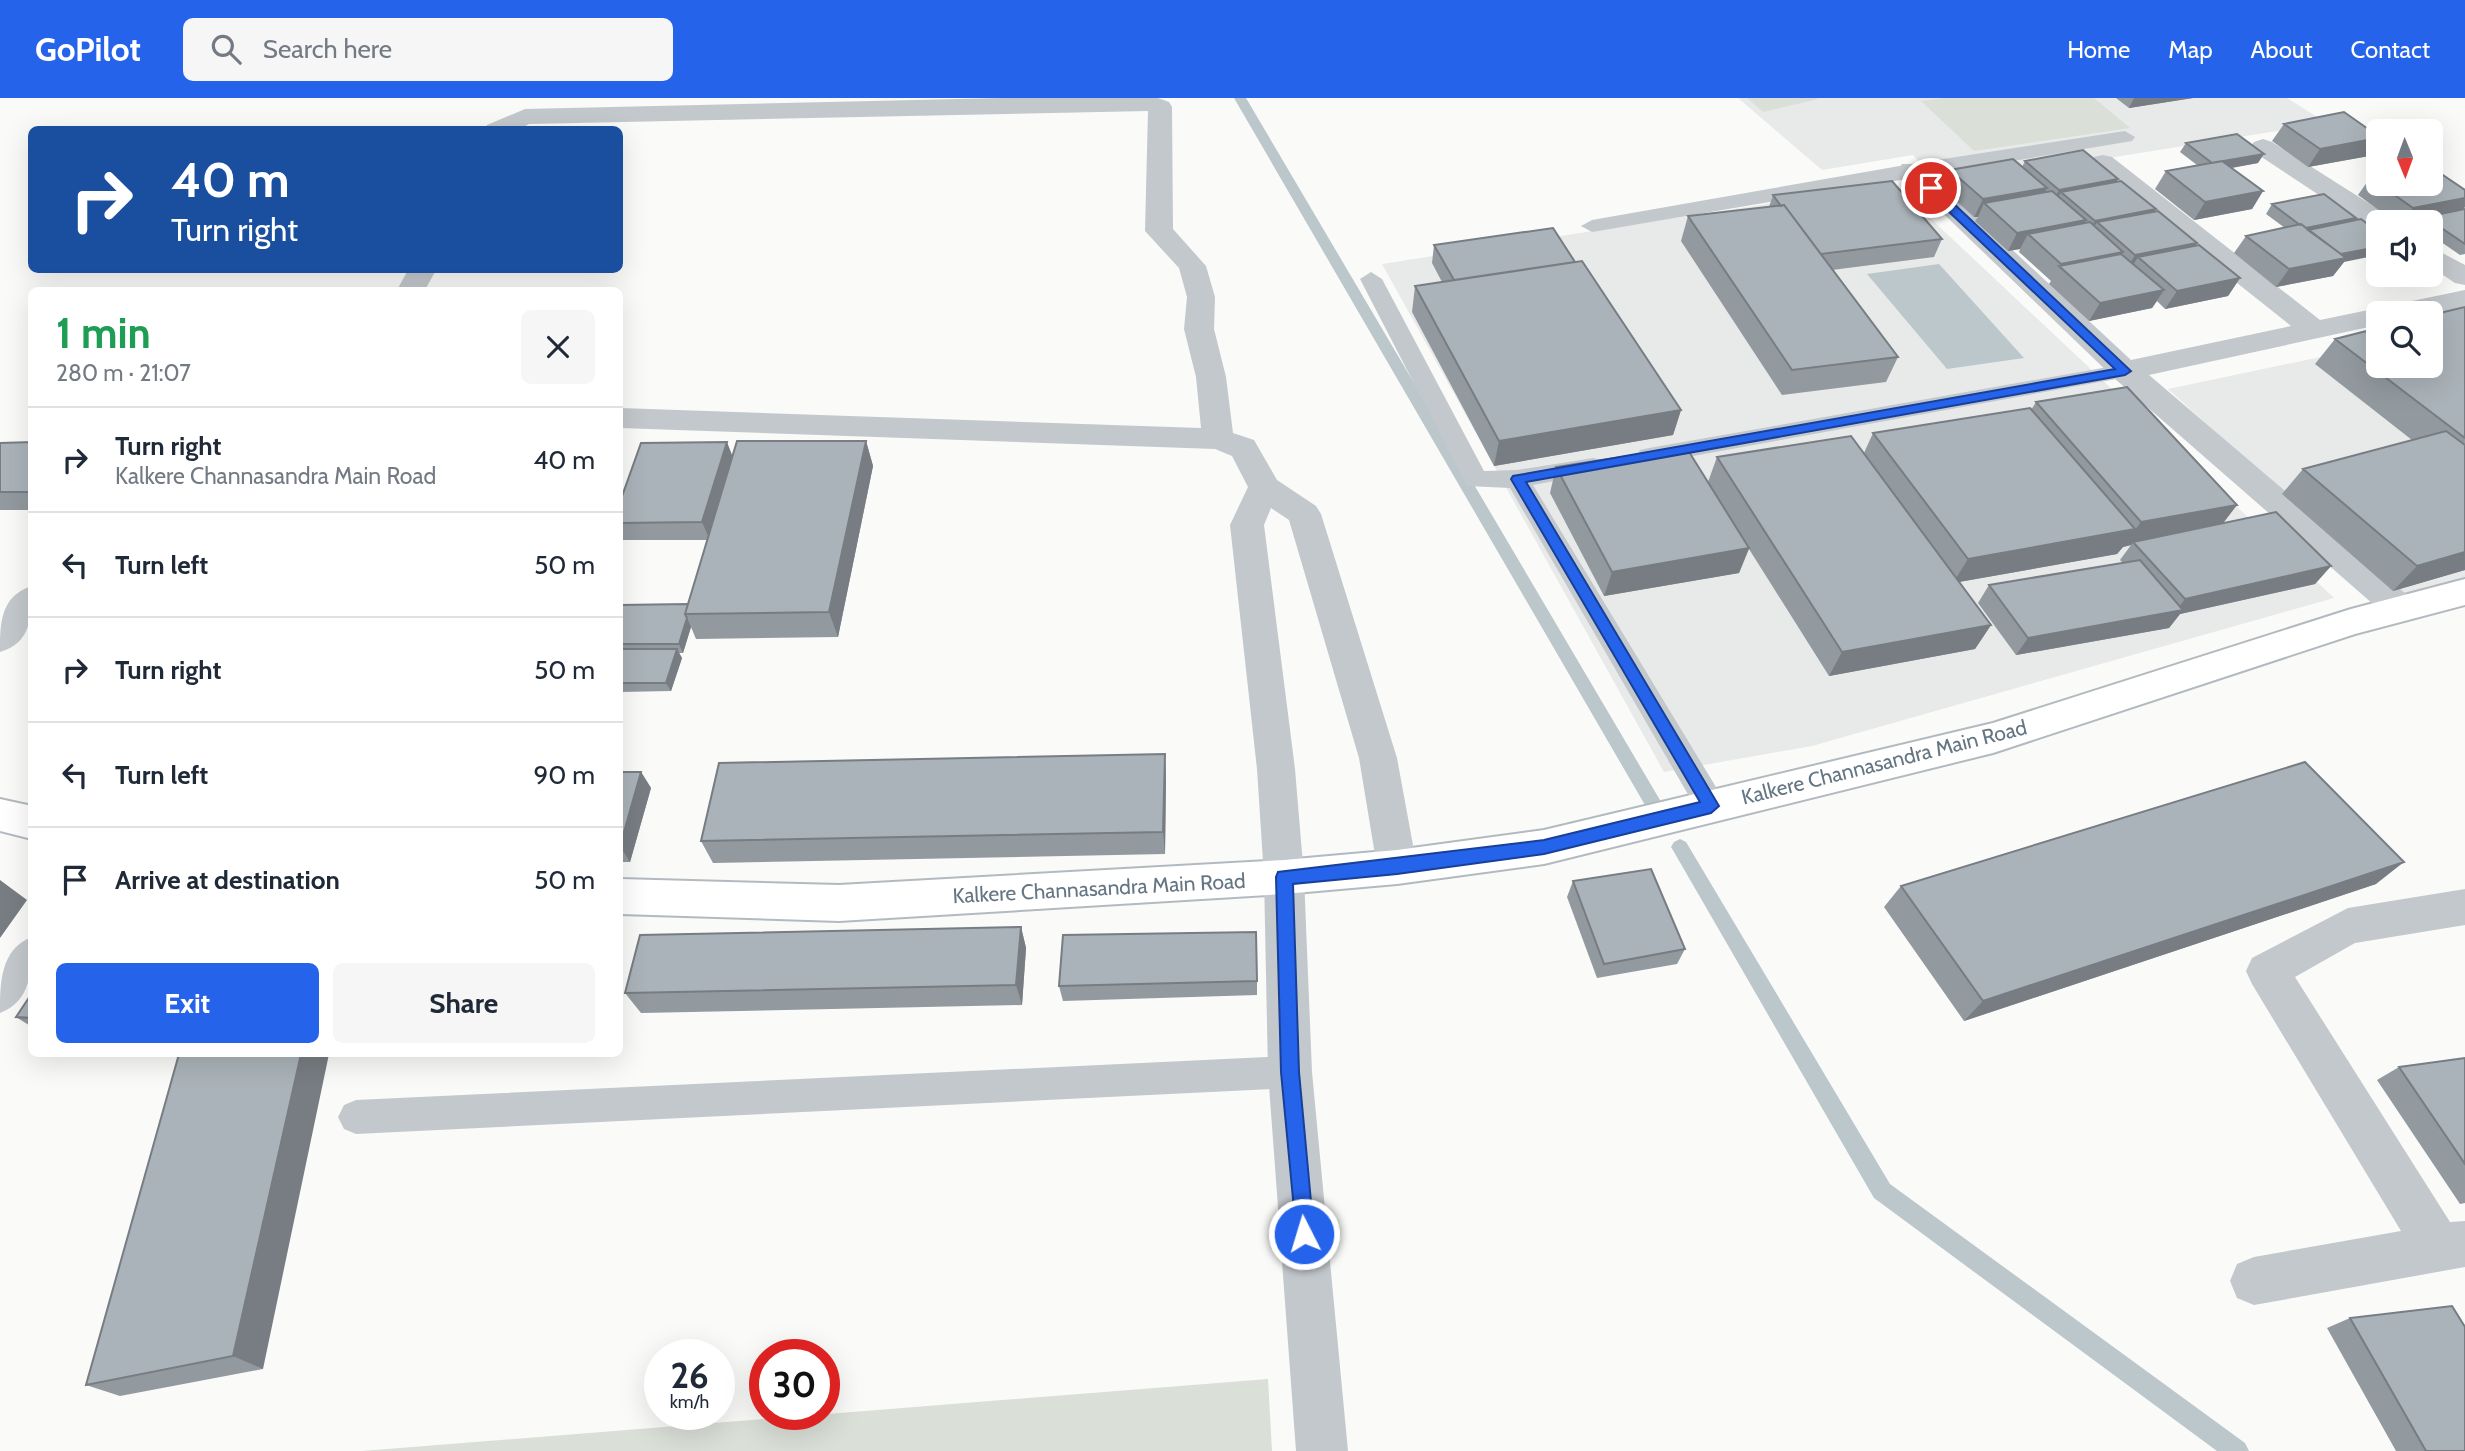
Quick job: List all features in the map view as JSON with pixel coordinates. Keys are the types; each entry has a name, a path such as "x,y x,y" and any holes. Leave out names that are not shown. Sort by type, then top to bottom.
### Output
{"main road":[{"name":"Kalkere Channasandra Main Road","path":"623,897 839,903 1284,877 1397,867 1544,847 1993,738 2351,622 2465,592"},
{"path":"0,816 28,822"}],"street":[{"path":"505,126 525,117 1146,102 1160,107 1159,231 1192,266 1201,296 1199,329 1211,377 1218,439"},
{"path":"2263,148 2366,214"},
{"path":"2103,163 2313,329"},
{"path":"1911,170 2125,371 2401,610"},
{"path":"2443,263 2465,277"},
{"path":"2443,303 2465,299"},
{"path":"2125,371 2366,318"},
{"path":"623,418 1218,439 1243,447 1254,462 1264,487 1304,514 1378,758 1397,867"},
{"path":"1264,487 1247,525 1276,769 1284,877 1290,1072 1322,1451"},
{"path":"0,639 28,604"},
{"path":"2254,1281 2452,1246 2267,971 2348,926 2465,907"}],"lane":[{"path":"1592,226 1911,170 2126,137"},
{"path":"1371,279 1476,480 1517,479 2125,371"},
{"path":"1517,479 1711,806"},
{"path":"0,998 28,957"},
{"path":"356,1117 1290,1072"}],"shaded area":[{"path":"1738,98 2287,98 2327,123 1940,185 1913,155 1822,170"},
{"path":"1747,98 1816,98 1818,99 1763,112"},
{"path":"1945,98 2094,98 2130,128 1974,151 1921,101"},
{"path":"1894,184 2334,598 1812,746 1664,772 1382,264"},
{"path":"1939,264 2024,358 1947,369 1867,274"},
{"path":"2465,326 2465,578 2399,599 2168,389 2366,348 2366,378 2443,378 2443,352"},
{"path":"1268,1379 1272,1451 362,1451 644,1429 735,1430 735,1421 749,1420 749,1430 840,1430 840,1413"}],"building":[{"path":"2344,112 2366,128 2366,140 2320,149 2284,124"},
{"path":"2237,134 2264,154 2212,163 2186,143"},
{"path":"2083,150 2118,179 2059,190 2025,161"},
{"path":"2013,159 2047,188 1983,199 1950,170"},
{"path":"2222,161 2263,191 2205,202 2166,171"},
{"path":"2443,175 2465,190 2465,198 2413,208 2396,196 2443,196"},
{"path":"1892,181 1942,239 1821,254 1784,205 1781,206 1773,195"},
{"path":"2121,181 2156,209 2095,221 2061,192"},
{"path":"2052,191 2086,220 2017,233 1984,203"},
{"path":"2324,194 2356,218 2306,228 2272,204"},
{"path":"1784,205 1898,357 1792,370 1688,216"},
{"path":"2465,209 2465,244 2443,229 2443,213"},
{"path":"2158,211 2197,243 2135,255 2097,222"},
{"path":"2361,219 2366,223 2366,249 2341,254 2308,230"},
{"path":"2090,222 2123,252 2061,264 2028,234"},
{"path":"2301,224 2346,258 2289,269 2246,236"},
{"path":"1553,228 1575,262 1454,280 1434,245"},
{"path":"2199,245 2240,278 2177,291 2138,257"},
{"path":"2121,254 2164,290 2100,303 2059,266"},
{"path":"1582,261 1681,410 1499,441 1415,286"},
{"path":"2465,307 2465,438 2386,378 2443,378 2443,312"},
{"path":"2366,331 2366,363 2335,339"},
{"path":"2127,387 2237,505 2141,522 2036,402"},
{"path":"2030,408 2135,529 1968,559 1873,433"},
{"path":"2446,431 2465,445 2465,552 2417,566 2303,469"},
{"path":"1851,436 1991,625 1842,652 1717,457"},
{"path":"737,441 866,441 829,612 685,614"},
{"path":"28,442 28,492 0,492 0,443"},
{"path":"727,442 702,522 623,523 623,494 641,443"},
{"path":"1686,447 1749,548 1612,572 1556,467"},
{"path":"2276,512 2331,566 2185,599 2133,542"},
{"path":"2140,560 2183,610 2028,638 1989,585"},
{"path":"688,604 679,644 623,644 623,605"},
{"path":"623,649 677,649 666,683 623,683"},
{"path":"1165,754 1163,832 701,841 719,763"},
{"path":"2305,762 2404,862 1983,1001 1901,886"},
{"path":"623,772 641,772 623,835"},
{"path":"1651,869 1685,949 1604,964 1573,881"},
{"path":"1021,927 1016,985 625,993 640,935"},
{"path":"1256,932 1257,981 1059,986 1063,935"},
{"path":"28,999 28,1018 16,1017"},
{"path":"178,1057 300,1057 233,1356 86,1385"},
{"path":"2465,1058 2465,1164 2399,1067"},
{"path":"2452,1306 2465,1327 2465,1451 2426,1451 2350,1318"}],"waterway":[{"path":"1240,98 1651,800"},
{"path":"1680,847 1882,1191 2237,1451"}],"route":[{"path":"1304,1234 1290,1072 1284,877 1397,867 1544,847 1711,806 1517,479 2125,371 1931,188"}]}
